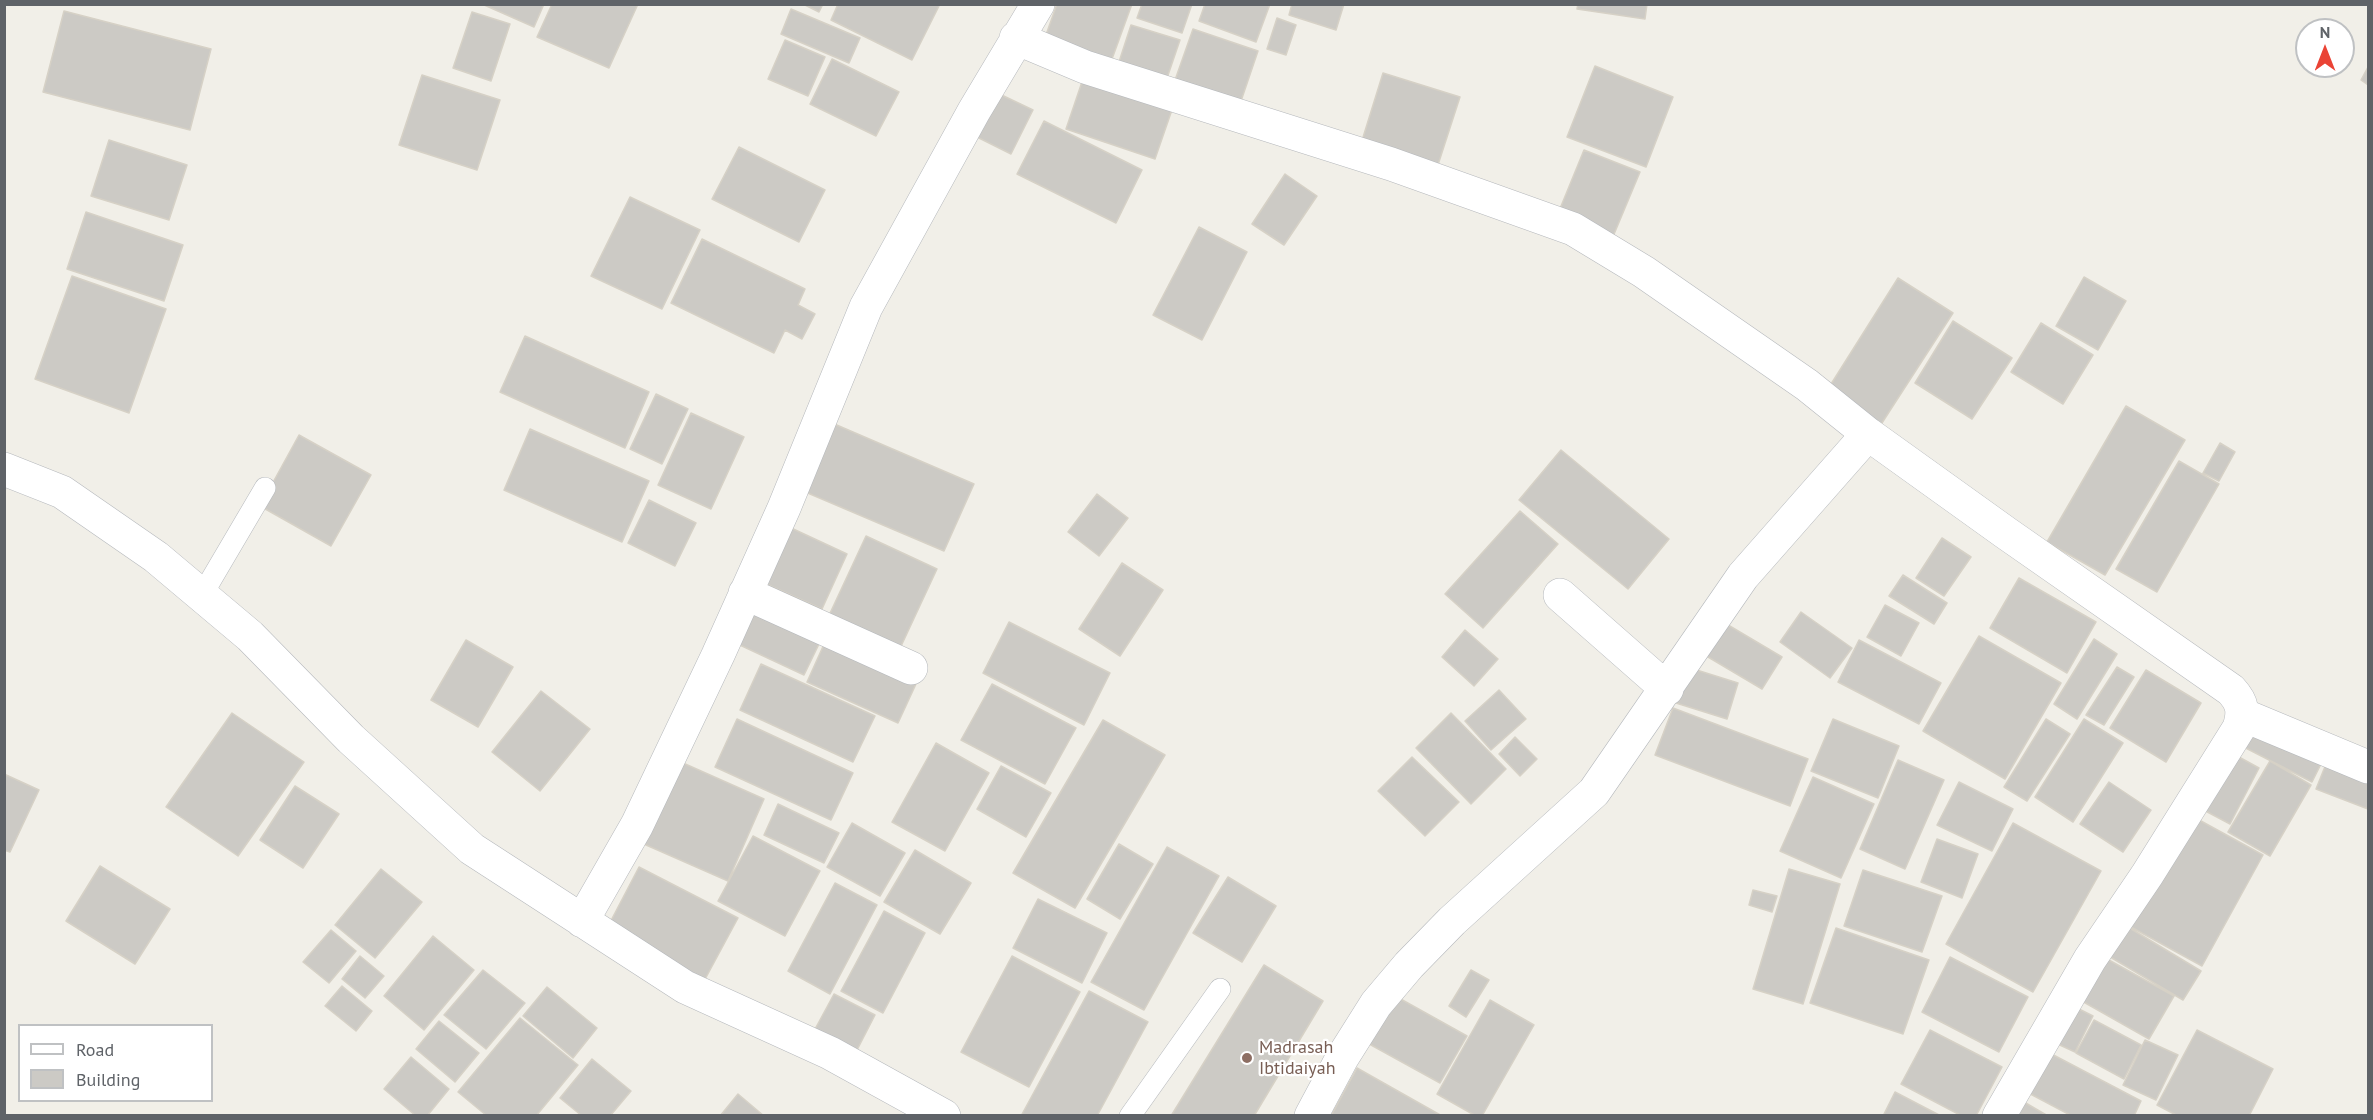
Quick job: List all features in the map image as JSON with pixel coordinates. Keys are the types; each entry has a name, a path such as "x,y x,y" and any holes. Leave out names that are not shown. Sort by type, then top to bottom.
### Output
{"street":[{"path":"582,921 637,825 718,655 784,508 866,307 1016,38 1038,4"},
{"path":"1016,38 1085,67 1390,164 1573,230 1644,272 1807,385 1868,434 2231,690 2241,704 2243,715 2239,728 2148,875 2090,959 1999,1116"},
{"path":"1311,1116 1342,1058 1376,1004 1409,965 1452,921 1594,792 1743,576 1868,434"},
{"path":"4,469 62,492 156,556 250,636 351,739 472,849 685,987 830,1053 944,1116"},
{"path":"745,593 911,668"},
{"path":"1560,595 1667,689"},
{"path":"2243,715 2368,767"}],"lane":[{"path":"202,595 265,488"},
{"path":"1130,1116 1220,989"}],"building":[{"path":"482,4 544,4 534,27"},
{"path":"552,4 638,4 609,68 537,37"},
{"path":"803,4 823,4 819,12"},
{"path":"838,4 940,4 912,60 831,20"},
{"path":"1057,4 1132,4 1108,70 1042,46"},
{"path":"1142,4 1192,4 1182,33 1137,18"},
{"path":"1205,4 1270,4 1256,42 1199,21"},
{"path":"1292,4 1344,4 1336,30 1289,15"},
{"path":"1578,4 1647,4 1645,19 1577,9"},
{"path":"791,9 860,38 849,63 781,34"},
{"path":"64,11 211,49 190,130 43,92"},
{"path":"472,12 510,24 491,81 453,68"},
{"path":"1277,18 1296,25 1286,55 1267,49"},
{"path":"1131,25 1180,40 1165,84 1117,68"},
{"path":"1193,29 1258,51 1240,104 1174,83"},
{"path":"785,40 825,57 808,96 768,79"},
{"path":"832,59 899,92 876,136 810,104"},
{"path":"1595,66 1673,97 1646,167 1567,137"},
{"path":"2368,67 2368,85 2361,80"},
{"path":"1085,73 1174,104 1155,159 1066,129"},
{"path":"1383,73 1460,97 1436,171 1360,147"},
{"path":"422,75 500,100 477,170 399,145"},
{"path":"989,89 1033,110 1011,154 967,132"},
{"path":"1044,121 1142,170 1116,223 1017,174"},
{"path":"109,140 187,165 169,220 91,196"},
{"path":"739,147 825,190 799,242 712,199"},
{"path":"1584,150 1640,172 1612,239 1557,216"},
{"path":"1285,174 1317,196 1284,245 1252,224"},
{"path":"630,197 700,230 662,309 591,276"},
{"path":"86,212 183,245 164,301 67,269"},
{"path":"1199,227 1247,252 1202,340 1153,315"},
{"path":"702,239 805,289 798,305 815,314 802,339 785,330 774,353 671,303"},
{"path":"72,276 166,309 129,413 35,379"},
{"path":"2084,277 2126,301 2098,350 2056,326"},
{"path":"1898,278 1953,313 1880,426 1826,392"},
{"path":"1953,321 2012,358 1972,419 1915,383"},
{"path":"2041,323 2093,355 2063,404 2011,372"},
{"path":"525,336 649,392 625,448 500,392"},
{"path":"656,394 688,409 662,464 630,449"},
{"path":"2126,406 2185,440 2105,575 2047,542"},
{"path":"691,413 744,437 711,509 658,485"},
{"path":"832,423 974,484 944,551 803,491"},
{"path":"530,429 649,481 622,542 504,490"},
{"path":"299,435 371,475 331,546 260,506"},
{"path":"2220,443 2235,452 2219,481 2203,473"},
{"path":"1561,450 1669,539 1628,589 1519,500"},
{"path":"2179,461 2219,484 2157,592 2116,569"},
{"path":"1097,494 1128,518 1099,556 1068,532"},
{"path":"649,500 696,523 675,566 628,543"},
{"path":"1520,511 1558,544 1483,628 1445,594"},
{"path":"789,527 847,554 822,609 764,583"},
{"path":"866,536 937,569 896,657 825,624"},
{"path":"1942,538 1971,557 1944,596 1916,578"},
{"path":"1122,563 1163,590 1120,656 1079,629"},
{"path":"1903,575 1947,603 1934,624 1889,596"},
{"path":"2019,578 2096,622 2067,673 1990,628"},
{"path":"1885,605 1919,623 1901,656 1867,637"},
{"path":"743,606 820,642 804,675 727,639"},
{"path":"1801,612 1852,648 1830,678 1780,642"},
{"path":"1009,622 1110,673 1084,725 983,673"},
{"path":"1723,622 1782,657 1762,689 1703,654"},
{"path":"1465,630 1498,659 1474,686 1442,657"},
{"path":"1979,636 2061,683 2005,779 1923,731"},
{"path":"2094,639 2117,654 2077,719 2054,704"},
{"path":"466,640 513,667 478,727 431,700"},
{"path":"1859,640 1941,683 1919,724 1838,682"},
{"path":"825,642 916,684 898,723 807,682"},
{"path":"761,664 875,716 853,762 740,710"},
{"path":"1687,667 1738,683 1727,719 1676,703"},
{"path":"2117,667 2134,677 2104,725 2086,715"},
{"path":"2146,670 2201,703 2166,762 2110,728"},
{"path":"992,684 1076,728 1045,784 961,740"},
{"path":"1499,690 1526,719 1491,750 1465,721"},
{"path":"541,691 590,729 540,791 492,752"},
{"path":"1673,708 1808,759 1790,806 1655,755"},
{"path":"232,713 304,762 238,856 166,807"},
{"path":"1451,713 1506,769 1471,804 1416,748"},
{"path":"2246,717 2325,756 2312,782 2234,742"},
{"path":"737,719 853,773 831,820 715,767"},
{"path":"1833,719 1899,746 1878,798 1811,771"},
{"path":"2046,719 2070,734 2027,801 2004,787"},
{"path":"2084,719 2123,743 2073,822 2035,797"},
{"path":"1103,720 1165,755 1075,908 1013,873"},
{"path":"1515,737 1537,759 1520,776 1499,754"},
{"path":"936,743 989,773 945,851 892,822"},
{"path":"2228,751 2259,768 2230,824 2198,807"},
{"path":"2330,754 2368,769 2368,809 2316,789"},
{"path":"1412,757 1459,802 1425,836 1378,791"},
{"path":"674,759 764,799 728,881 637,841"},
{"path":"1898,760 1944,780 1905,869 1860,849"},
{"path":"2270,761 2311,785 2270,856 2228,832"},
{"path":"1001,766 1051,793 1026,837 977,809"},
{"path":"4,774 39,790 10,852 4,850"},
{"path":"1813,777 1874,804 1841,878 1780,851"},
{"path":"1959,782 2013,809 1992,851 1937,825"},
{"path":"2109,782 2151,810 2123,852 2080,824"},
{"path":"295,786 339,814 303,868 260,840"},
{"path":"778,804 839,833 824,863 764,835"},
{"path":"2190,815 2263,855 2202,966 2129,926"},
{"path":"852,823 905,853 880,896 827,867"},
{"path":"2013,823 2101,871 2033,992 1946,944"},
{"path":"753,836 820,871 785,936 718,901"},
{"path":"1937,839 1978,854 1962,898 1921,882"},
{"path":"1119,844 1153,864 1120,919 1087,899"},
{"path":"1167,847 1219,876 1144,1010 1091,982"},
{"path":"915,850 971,883 940,934 884,902"},
{"path":"100,866 170,909 135,964 66,921"},
{"path":"639,867 738,918 703,983 605,932"},
{"path":"381,869 422,902 375,958 335,925"},
{"path":"1789,869 1840,884 1803,1004 1753,989"},
{"path":"1863,870 1942,896 1922,952 1844,926"},
{"path":"1228,877 1276,906 1242,962 1193,933"},
{"path":"835,883 877,905 830,994 788,971"},
{"path":"1753,890 1777,896 1772,912 1749,905"},
{"path":"1038,899 1107,933 1082,983 1013,948"},
{"path":"884,911 925,933 883,1013 841,991"},
{"path":"2118,921 2201,971 2183,1000 2100,951"},
{"path":"1836,928 1929,960 1903,1034 1810,1003"},
{"path":"331,930 356,951 329,983 303,962"},
{"path":"433,936 474,970 424,1030 384,996"},
{"path":"2098,954 2174,996 2149,1039 2073,996"},
{"path":"360,956 384,976 365,998 342,979"},
{"path":"1012,956 1080,992 1029,1087 961,1052"},
{"path":"1950,957 2028,997 1999,1052 1922,1012"},
{"name":"Madrasah Ibtidaiyah","path":"1264,965 1323,1001 1254,1116 1171,1116"},
{"path":"483,970 525,1003 486,1049 444,1015"},
{"path":"1471,970 1489,980 1466,1017 1449,1006"},
{"path":"342,986 372,1011 356,1031 325,1006"},
{"path":"547,987 597,1028 573,1058 523,1016"},
{"path":"1089,991 1148,1022 1097,1116 1021,1116"},
{"path":"1388,992 1467,1036 1440,1083 1362,1040"},
{"path":"834,994 875,1015 856,1052 814,1031"},
{"path":"1490,1000 1534,1025 1482,1116 1476,1116 1437,1094"},
{"path":"2067,1003 2093,1016 2075,1052 2049,1040"},
{"path":"520,1018 578,1065 536,1116 487,1116 458,1092"},
{"path":"2094,1020 2141,1045 2124,1079 2076,1053"},
{"path":"439,1021 479,1053 455,1082 416,1049"},
{"path":"1930,1030 2002,1067 1976,1116 1962,1116 1901,1084"},
{"path":"2197,1030 2273,1069 2249,1116 2178,1116 2157,1105"},
{"path":"2145,1040 2178,1055 2156,1100 2123,1085"},
{"path":"2042,1049 2141,1101 2134,1116 2072,1116 2021,1089"},
{"path":"411,1057 449,1089 427,1116 416,1116 384,1089"},
{"path":"592,1059 631,1091 610,1116 582,1116 560,1098"},
{"path":"1357,1068 1442,1116 1331,1116"},
{"path":"1895,1092 1941,1116 1883,1116"},
{"path":"738,1094 764,1116 720,1116"},
{"path":"2012,1095 2048,1116 2000,1116"}],"place":[{"name":"Madrasah Ibtidaiyah","path":"1247,1058"}]}
